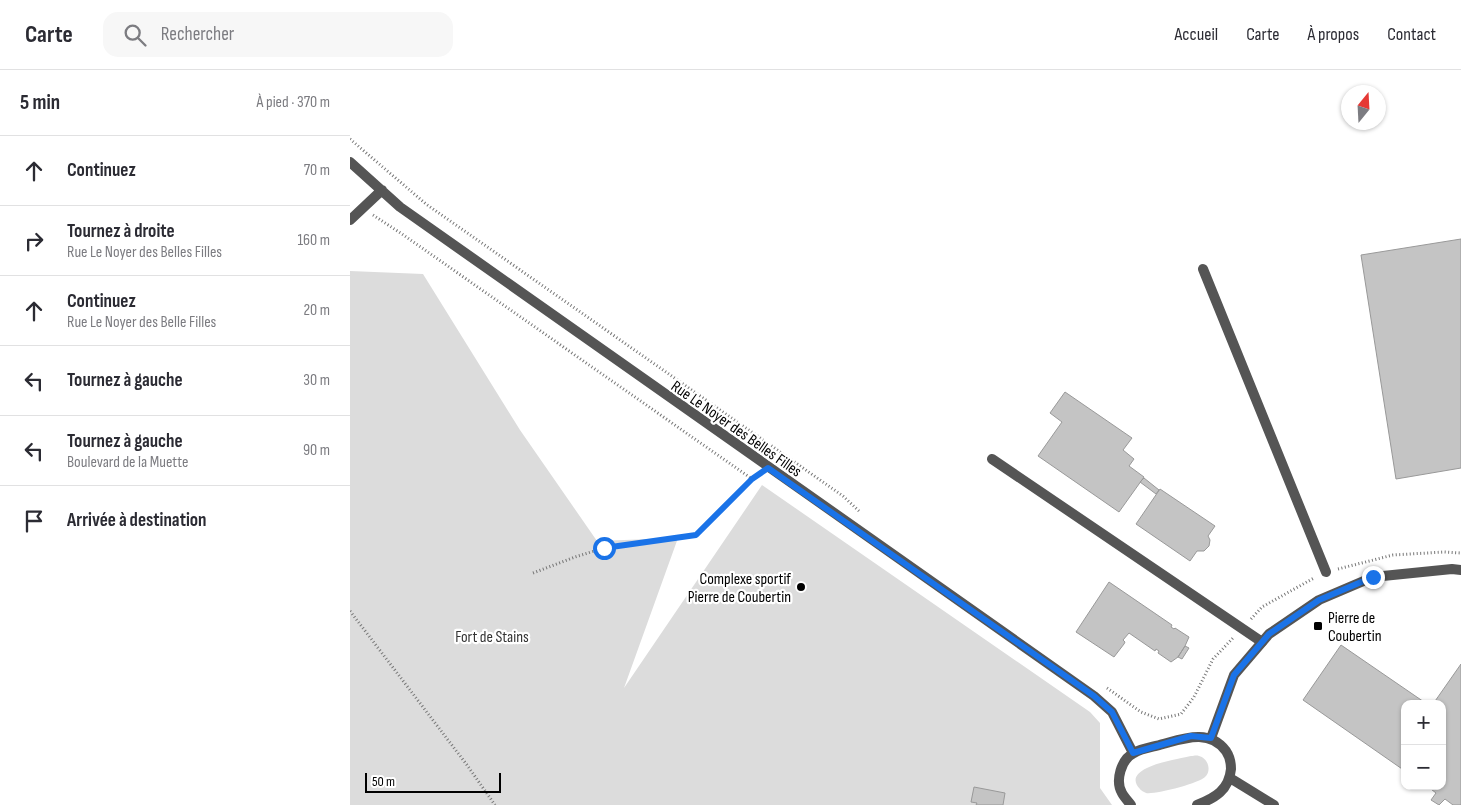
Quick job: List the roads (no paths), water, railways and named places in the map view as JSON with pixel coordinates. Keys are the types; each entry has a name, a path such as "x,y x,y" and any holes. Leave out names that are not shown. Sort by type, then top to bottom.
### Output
{"street":[{"name":"Rue Le Noyer des Belles Filles","path":"350,162 400,207 1094,696 1112,712 1133,753"},
{"path":"350,220 382,190"},
{"path":"1203,269 1326,572"},
{"path":"992,459 1262,642"},
{"path":"1211,738 1234,675 1269,634 1319,600 1373,577 1452,569 1461,570"},
{"path":"1131,805 1121,792 1119,775 1123,763 1133,753 1191,736 1211,738 1221,745 1229,756 1231,765 1230,778 1226,788 1214,798 1197,805"},
{"path":"1230,778 1274,805"}],"place":[{"name":"Complexe sportif Pierre de Coubertin","path":"801,587"},
{"name":"Pierre de Coubertin","path":"1318,626"}],"park label":[{"name":"Fort de Stains","path":"492,636"}]}
